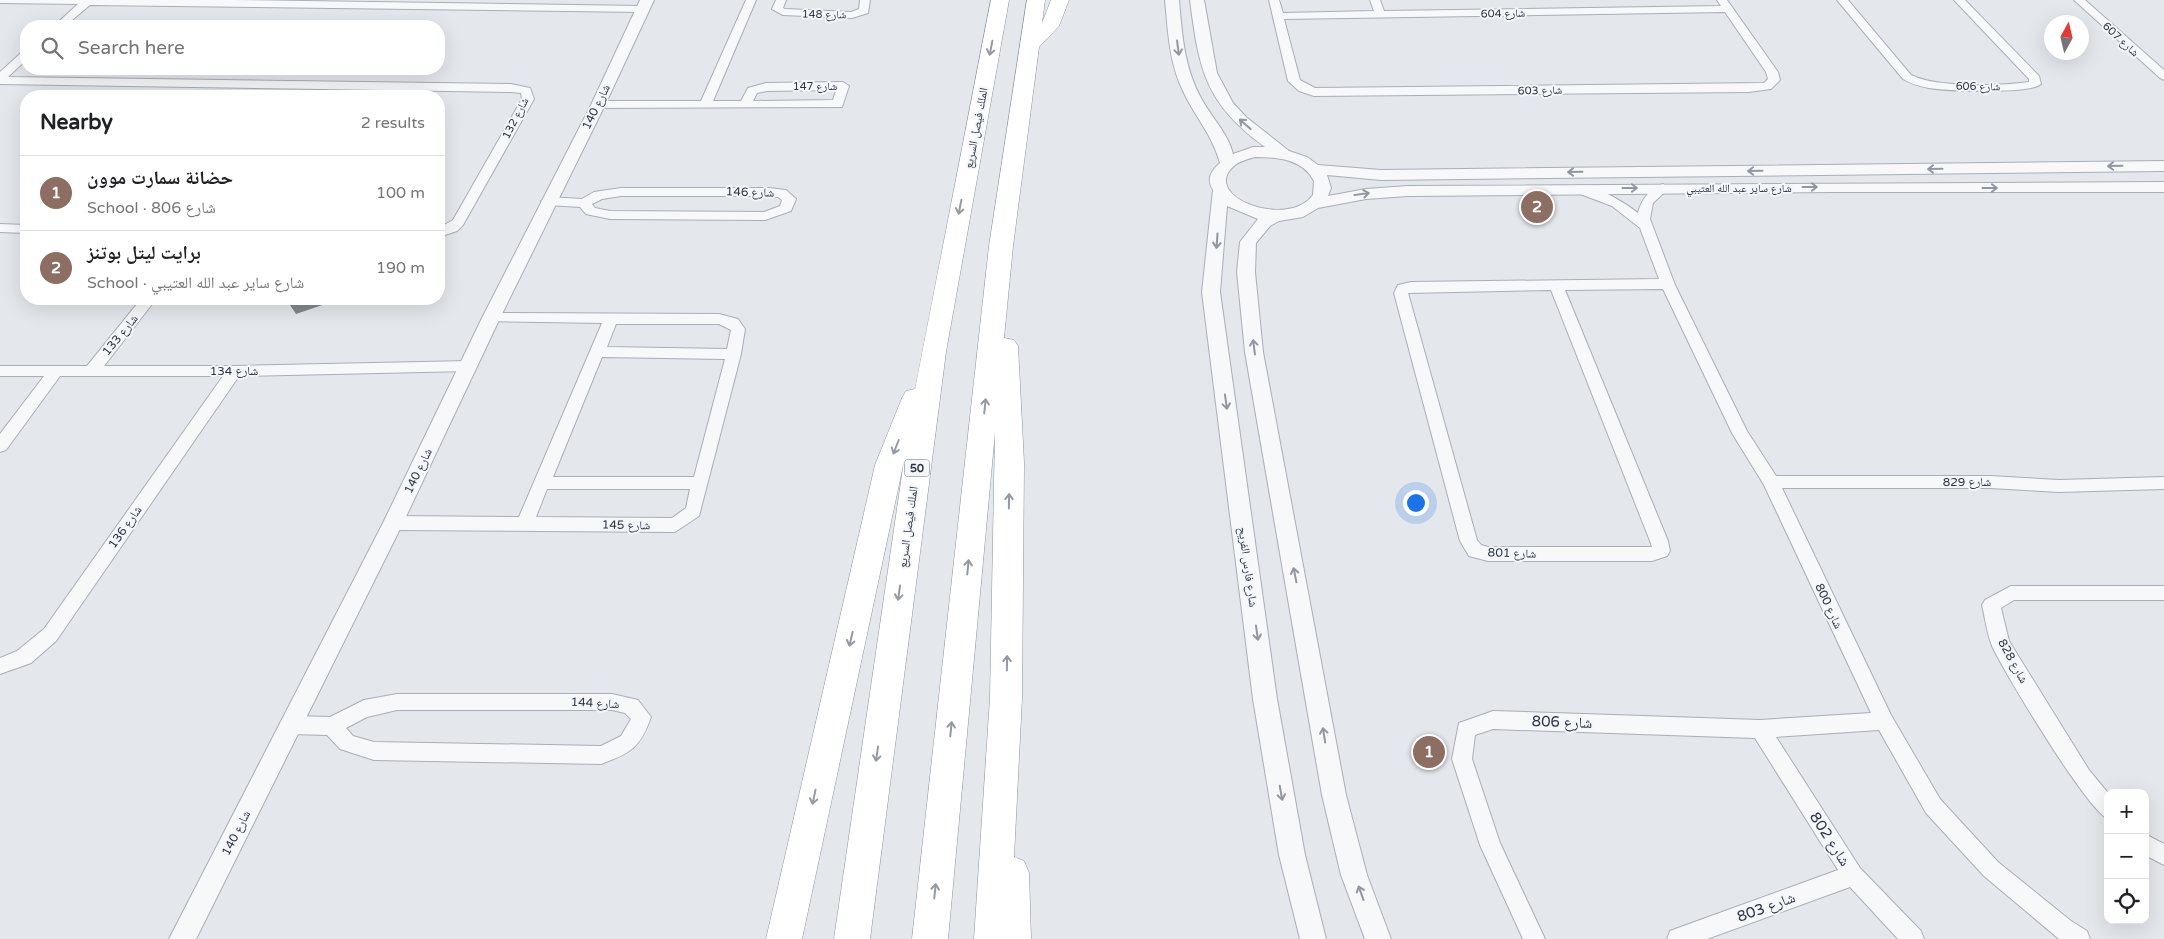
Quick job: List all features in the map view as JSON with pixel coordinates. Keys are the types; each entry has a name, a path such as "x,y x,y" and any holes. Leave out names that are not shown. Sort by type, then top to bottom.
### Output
{"highway":[{"name":"الملك فيصل السريع","path":"852,939 933,352 1000,0"},
{"path":"930,939 1001,246 1036,0"},
{"path":"1029,44 1051,25 1058,10 1060,0"},
{"path":"992,939 1006,698 1010,463 1001,246"},
{"path":"784,939 889,465 933,352"},
{"path":"1006,698 1013,939"}],"street":[{"path":"0,0 645,4"},
{"name":"شارع 148","path":"765,3 792,14 852,15 864,10 866,0"},
{"path":"1172,0 1179,57 1184,79 1195,102 1221,138 1227,162"},
{"path":"1197,0 1204,50 1216,89 1223,102 1243,123 1284,154"},
{"name":"شارع 603","path":"1274,0 1294,81 1302,88 1314,92 1749,88 1767,86 1774,80 1772,72 1725,5"},
{"path":"1375,0 1380,14"},
{"path":"1481,0 1487,13"},
{"path":"1600,0 1606,12"},
{"name":"شارع 606","path":"1842,0 1906,77 1913,81 1927,85 2028,86 2035,84 2035,78 1959,0"},
{"name":"شارع 607","path":"2079,0 2164,76"},
{"path":"66,20 88,1"},
{"path":"706,104 765,3"},
{"name":"شارع 140","path":"182,939 393,523 469,366 490,318 598,105 645,4"},
{"name":"شارع 604","path":"1278,16 1606,12 1725,5"},
{"path":"7,58 20,56"},
{"path":"0,79 20,60"},
{"name":"شارع 132","path":"0,79 323,85 398,90"},
{"path":"159,90 166,83"},
{"path":"318,90 323,85"},
{"name":"شارع 147","path":"598,105 838,104 843,86 766,87 752,92 746,104"},
{"name":"شارع 132","path":"445,90 517,88 526,91 528,96 458,222 452,228 445,231"},
{"path":"1275,216 1242,210 1229,202 1220,192 1216,182 1219,171 1227,162 1252,152 1284,154 1301,160 1314,169 1321,178 1323,187 1321,196 1315,204 1304,211 1275,216 1264,222 1248,242 1246,272 1254,352 1318,692 1334,795 1354,874 1378,939"},
{"name":"شارع ساير عبد الله العتيبي","path":"1314,169 1381,175 2164,166"},
{"path":"1965,188 1961,179 1967,173 2022,173 2050,167"},
{"name":"شارع ساير عبد الله العتيبي","path":"1315,204 1348,196 1387,192 1663,188 2164,187"},
{"path":"1644,225 1643,213 1647,202 1663,188"},
{"name":"شارع 800","path":"1580,189 1617,203 1644,225 1668,284 1740,433 1771,482 1884,721 1933,806 1992,869 2063,929 2079,939"},
{"name":"شارع 146","path":"548,201 584,202 599,195 620,192 769,192 782,193 789,199 786,208 765,216 610,215 591,211 584,202"},
{"name":"شارع فارس الفريح","path":"1220,192 1211,292 1265,699 1292,855 1313,939"},
{"path":"0,228 20,228"},
{"name":"شارع 801","path":"1556,286 1659,541 1661,551 1652,554 1488,554 1475,550 1469,541 1401,293 1404,288 1668,284"},
{"name":"شارع 133","path":"91,371 144,305"},
{"name":"شارع 145","path":"393,523 675,525 693,511 734,354 738,330 733,324 719,319 490,318"},
{"path":"525,523 611,319"},
{"path":"596,352 734,354"},
{"name":"شارع 134","path":"0,371 235,371 469,366"},
{"path":"0,446 56,370"},
{"name":"شارع 136","path":"0,666 24,657 50,635 235,371"},
{"path":"542,482 701,483"},
{"name":"شارع 829","path":"1771,482 1990,482 2059,486 2164,483"},
{"name":"شارع 828","path":"2104,804 2082,777 2000,644 1991,605 2011,593 2164,593"},
{"name":"شارع 144","path":"291,725 332,726 364,709 397,702 612,702 631,706 640,717 634,738 620,748 601,755 374,751 348,742 332,726"},
{"name":"شارع 806","path":"1534,939 1490,845 1484,828 1462,758 1466,729 1493,720 1760,729 1884,721"},
{"name":"شارع 802","path":"1760,729 1853,875 1913,939"},
{"path":"2149,846 2164,855"},
{"name":"شارع 803","path":"1678,939 1853,875"}],"place":[{"name":"برايت ليتل بوتنز","path":"1537,207"},
{"name":"حضانة سمارت موون","path":"1429,752"}]}
